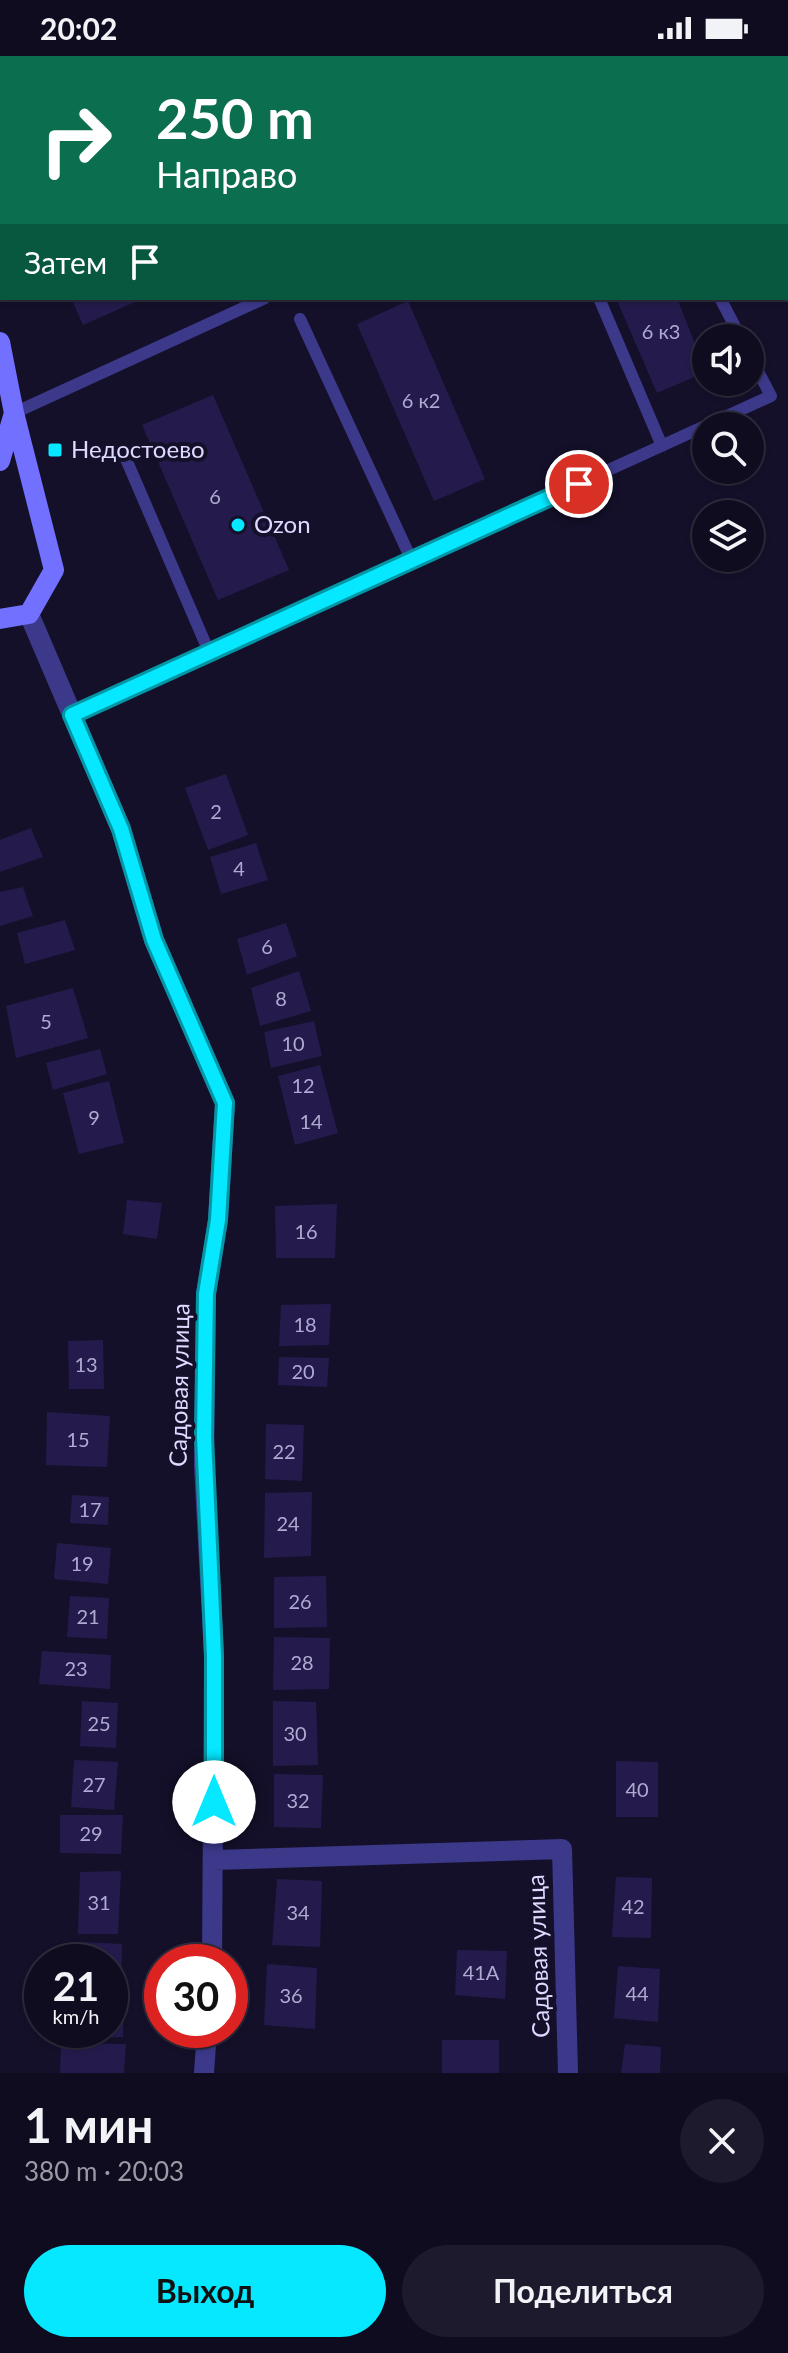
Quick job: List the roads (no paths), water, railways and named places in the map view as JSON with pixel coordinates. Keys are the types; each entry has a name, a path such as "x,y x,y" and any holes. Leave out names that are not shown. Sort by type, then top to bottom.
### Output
{"street":[{"path":"0,342 14,413 54,570 29,614 0,619"},
{"path":"0,461 14,413"},
{"name":"Садовая улица","path":"29,614 121,829 154,940 225,1103 218,1220 206,1294 204,1450 214,1656 212,1944"},
{"name":"Садовая улица","path":"214,1860 562,1849 568,2073"},
{"path":"204,2073 206,2048"}],"lane":[{"path":"14,413 261,300"},
{"path":"600,300 662,446"},
{"path":"721,300 734,324"},
{"path":"300,319 412,561"},
{"path":"72,715 771,396 764,383"},
{"path":"123,452 209,652"}],"place":[{"name":"Недостоево","path":"55,450"},
{"name":"Ozon","path":"238,525"}]}
